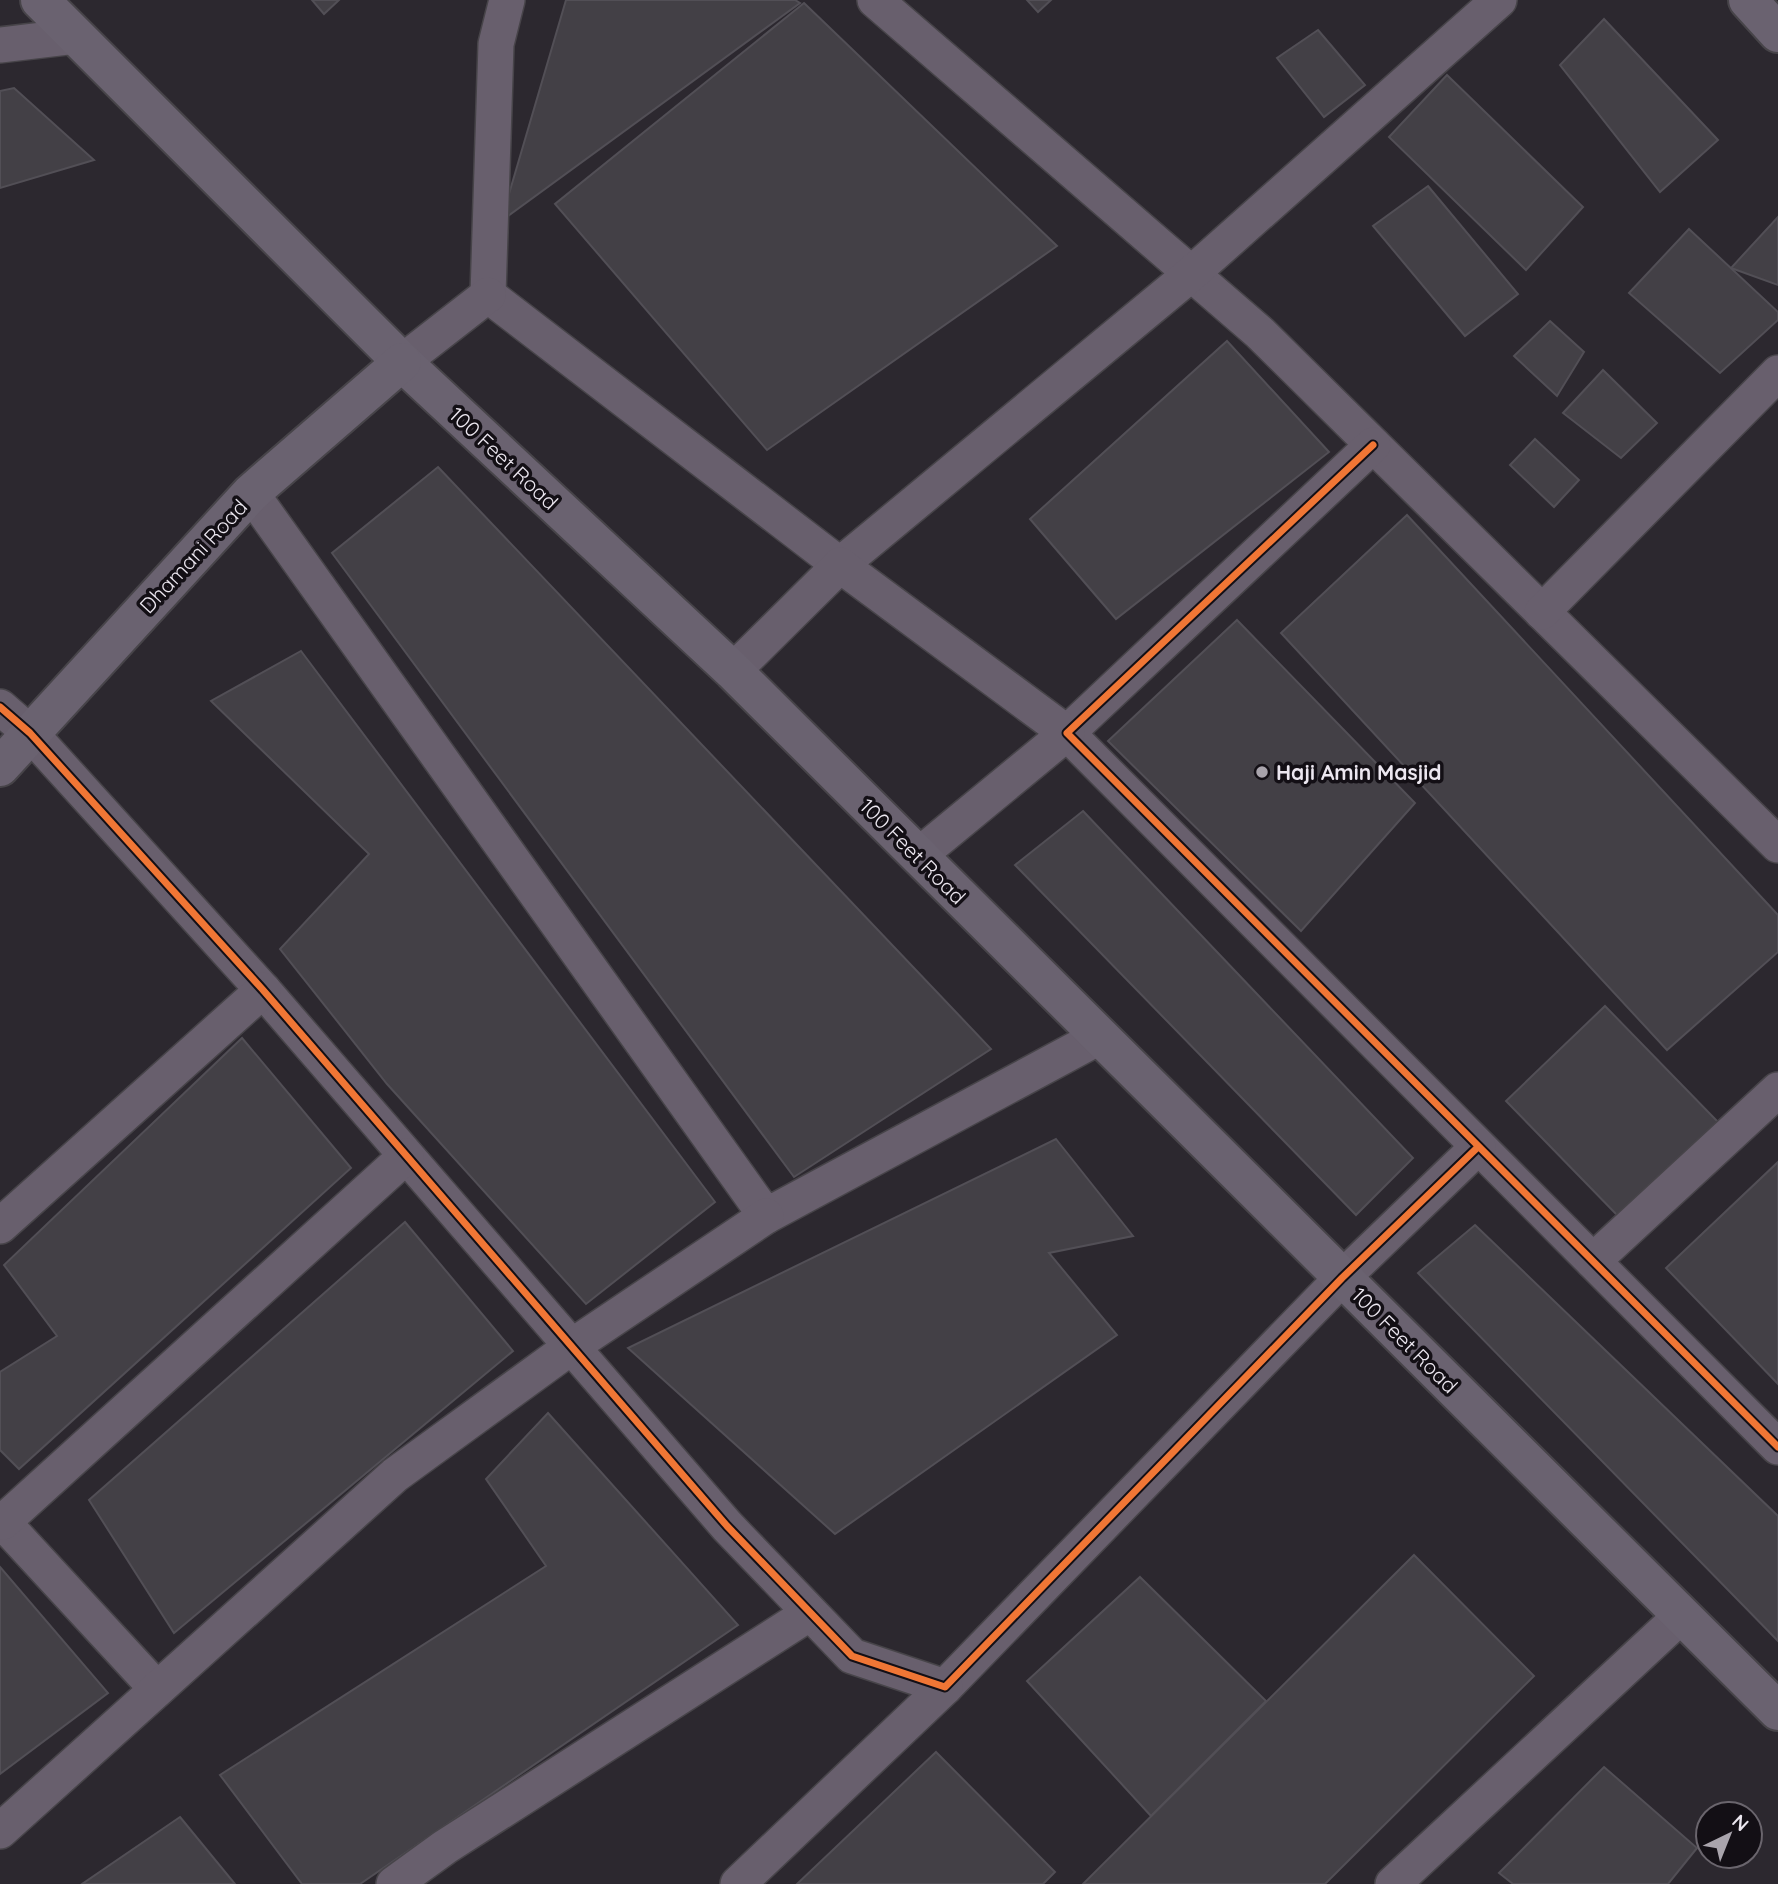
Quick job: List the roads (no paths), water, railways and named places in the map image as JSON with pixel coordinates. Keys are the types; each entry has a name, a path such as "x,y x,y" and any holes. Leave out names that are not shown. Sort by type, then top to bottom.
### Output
{"main road":[{"name":"100 Feet Road","path":"40,0 402,362 733,671 1778,1711"},
{"path":"1748,0 1778,33"},
{"name":"Dhamani Road","path":"0,767 251,493 402,362"}],"street":[{"path":"875,0 1260,333 1778,845"},
{"path":"733,671 840,565 1191,274 1499,0"},
{"path":"488,295 496,44 501,4"},
{"path":"0,45 76,36"},
{"path":"402,362 488,295"},
{"path":"488,295 840,565 1067,733 1778,1447"},
{"path":"1542,612 1778,373"},
{"path":"918,856 1067,733 1373,445"},
{"path":"251,493 766,1216"},
{"path":"0,707 30,733 263,990 727,1526 810,1613 852,1656 945,1687"},
{"path":"0,1226 263,990"},
{"path":"0,1831 395,1475 571,1347 766,1216 1099,1037"},
{"path":"1593,1261 1778,1090"},
{"path":"738,1884 945,1687 1342,1278 1478,1147"},
{"path":"157,1689 1,1520 406,1156"},
{"path":"394,1884 457,1840 810,1613"},
{"path":"1393,1884 1682,1615"}],"place":[{"name":"Haji Amin Masjid","path":"1262,772"}]}
